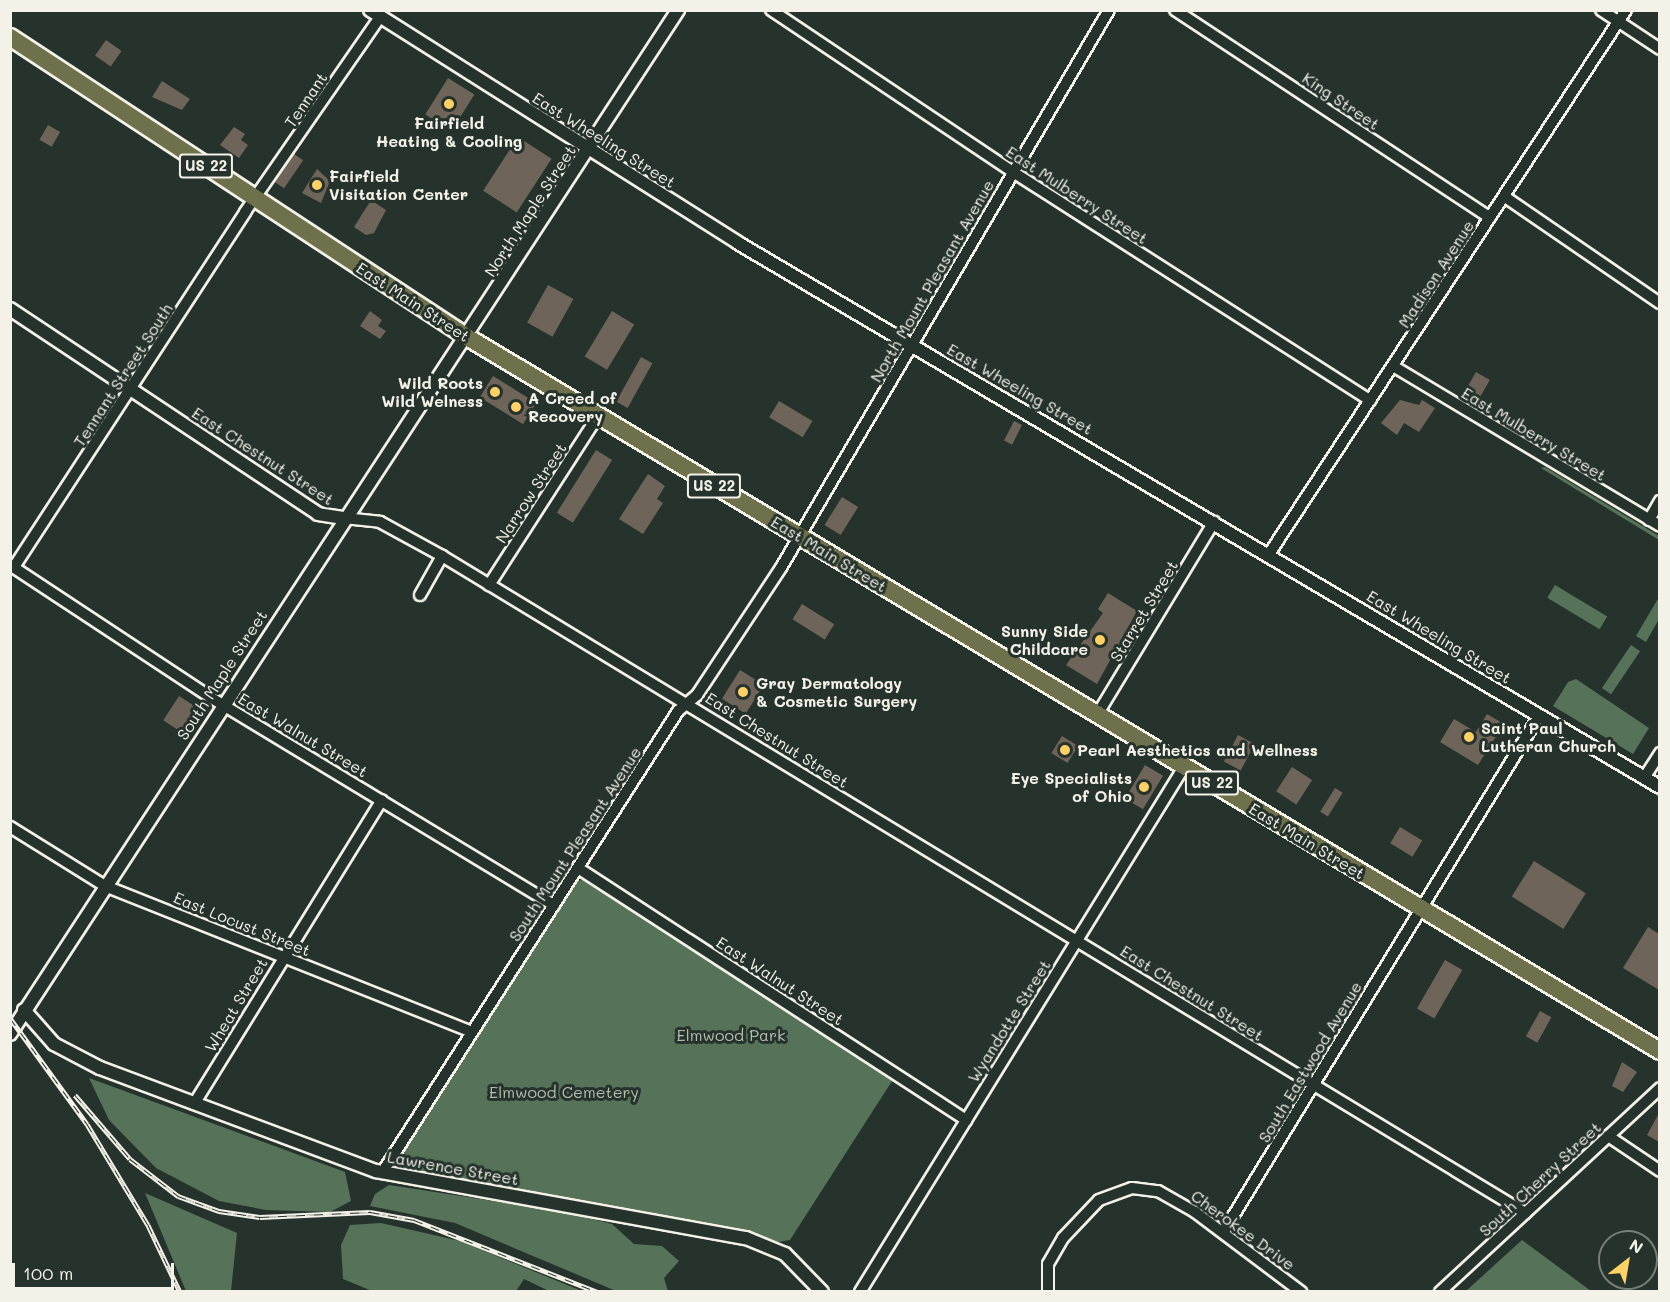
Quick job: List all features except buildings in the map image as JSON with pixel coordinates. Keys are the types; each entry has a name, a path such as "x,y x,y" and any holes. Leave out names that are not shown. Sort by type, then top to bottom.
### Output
{"main road":[{"name":"East Main Street","path":"10,37 466,337 1659,1051"}],"street":[{"name":"North Maple Street","path":"466,337 589,151 678,10"},
{"name":"East Mulberry Street","path":"771,10 1013,172 1370,400"},
{"name":"North Mount Pleasant Avenue","path":"800,537 1109,10"},
{"name":"King Street","path":"1175,10 1490,218"},
{"path":"1601,10 1659,49"},
{"name":"Madison Avenue","path":"1269,554 1626,10"},
{"name":"East Wheeling Street","path":"375,14 589,151 1659,787"},
{"name":"Tennant","path":"256,199 375,14"},
{"path":"1505,197 1659,303"},
{"name":"Tennant Street South","path":"12,566 132,389 256,199"},
{"name":"East Chestnut Street","path":"10,309 318,514 380,522 442,556 689,704 1312,1086 1525,1213"},
{"name":"South Maple Street","path":"10,1034 344,518 466,337"},
{"name":"East Mulberry Street","path":"1393,366 1659,526"},
{"name":"Narrow Street","path":"489,585 598,416"},
{"path":"1649,520 1659,501"},
{"name":"Starret Street","path":"1097,715 1214,522"},
{"name":"South Mount Pleasant Avenue","path":"382,1173 678,711 689,704 800,537"},
{"path":"420,595 442,556"},
{"name":"East Walnut Street","path":"12,566 222,705 554,905"},
{"name":"South Eastwood Avenue","path":"1224,1231 1539,716"},
{"path":"1644,778 1659,753"},
{"name":"Wyandotte Street","path":"860,1292 1184,767"},
{"name":"Wheat Street","path":"194,1104 282,958 382,800"},
{"name":"East Locust Street","path":"10,827 105,886 471,1032"},
{"name":"East Walnut Street","path":"578,867 966,1120"},
{"name":"Lawrence Street","path":"24,1011 54,1044 81,1059 194,1104 382,1173 746,1238 784,1254 822,1292"},
{"name":"South Cherry Street","path":"1440,1292 1659,1088"},
{"path":"1608,1136 1659,1171"},
{"name":"Cherokee Drive","path":"1048,1292 1047,1272 1056,1246 1092,1206 1115,1191 1132,1188 1158,1191 1224,1231 1301,1292"}],"green space":[{"path":"1545,467 1659,536 1659,540 1541,468"},
{"path":"1555,585 1607,616 1600,629 1547,598"},
{"path":"1659,597 1659,619 1646,642 1636,636"},
{"path":"1631,645 1640,651 1611,694 1602,688"},
{"path":"1576,679 1649,728 1633,754 1553,706 1568,682"},
{"name":"Elmwood Cemetery","path":"583,880 892,1081 790,1240 778,1242 753,1233 396,1167 395,1160 508,984 577,881"},
{"path":"89,1078 345,1172 351,1201 330,1212 266,1210 219,1201 156,1168 109,1120"},
{"path":"389,1185 560,1211 612,1224 634,1244 662,1246 679,1261 664,1278 668,1291 616,1291 455,1223 370,1206 375,1194"},
{"path":"145,1193 237,1233 231,1291 186,1291"},
{"path":"381,1223 460,1241 582,1291 549,1291 524,1279 516,1291 372,1291 343,1279 341,1245 350,1225"},
{"path":"1522,1240 1591,1291 1466,1291"}],"railway":[{"path":"10,1018 87,1124 148,1225 180,1292"},
{"path":"75,1095 130,1159 178,1196 219,1211 260,1217 370,1212 414,1220 598,1292"}],"place":[{"name":"Fairfield Heating & Cooling","path":"449,104"},
{"name":"Fairfield Visitation Center","path":"317,185"},
{"name":"Wild Roots Wild Welness","path":"495,392"},
{"name":"A Creed of Recovery","path":"516,407"},
{"name":"Sunny Side Childcare","path":"1100,640"},
{"name":"Gray Dermatology & Cosmetic Surgery","path":"743,692"},
{"name":"Saint Paul Lutheran Church","path":"1469,737"},
{"name":"Pearl Aesthetics and Wellness","path":"1065,750"},
{"name":"Eye Specialists of Ohio","path":"1144,787"}],"park label":[{"name":"Elmwood Park","path":"731,1035"}]}
